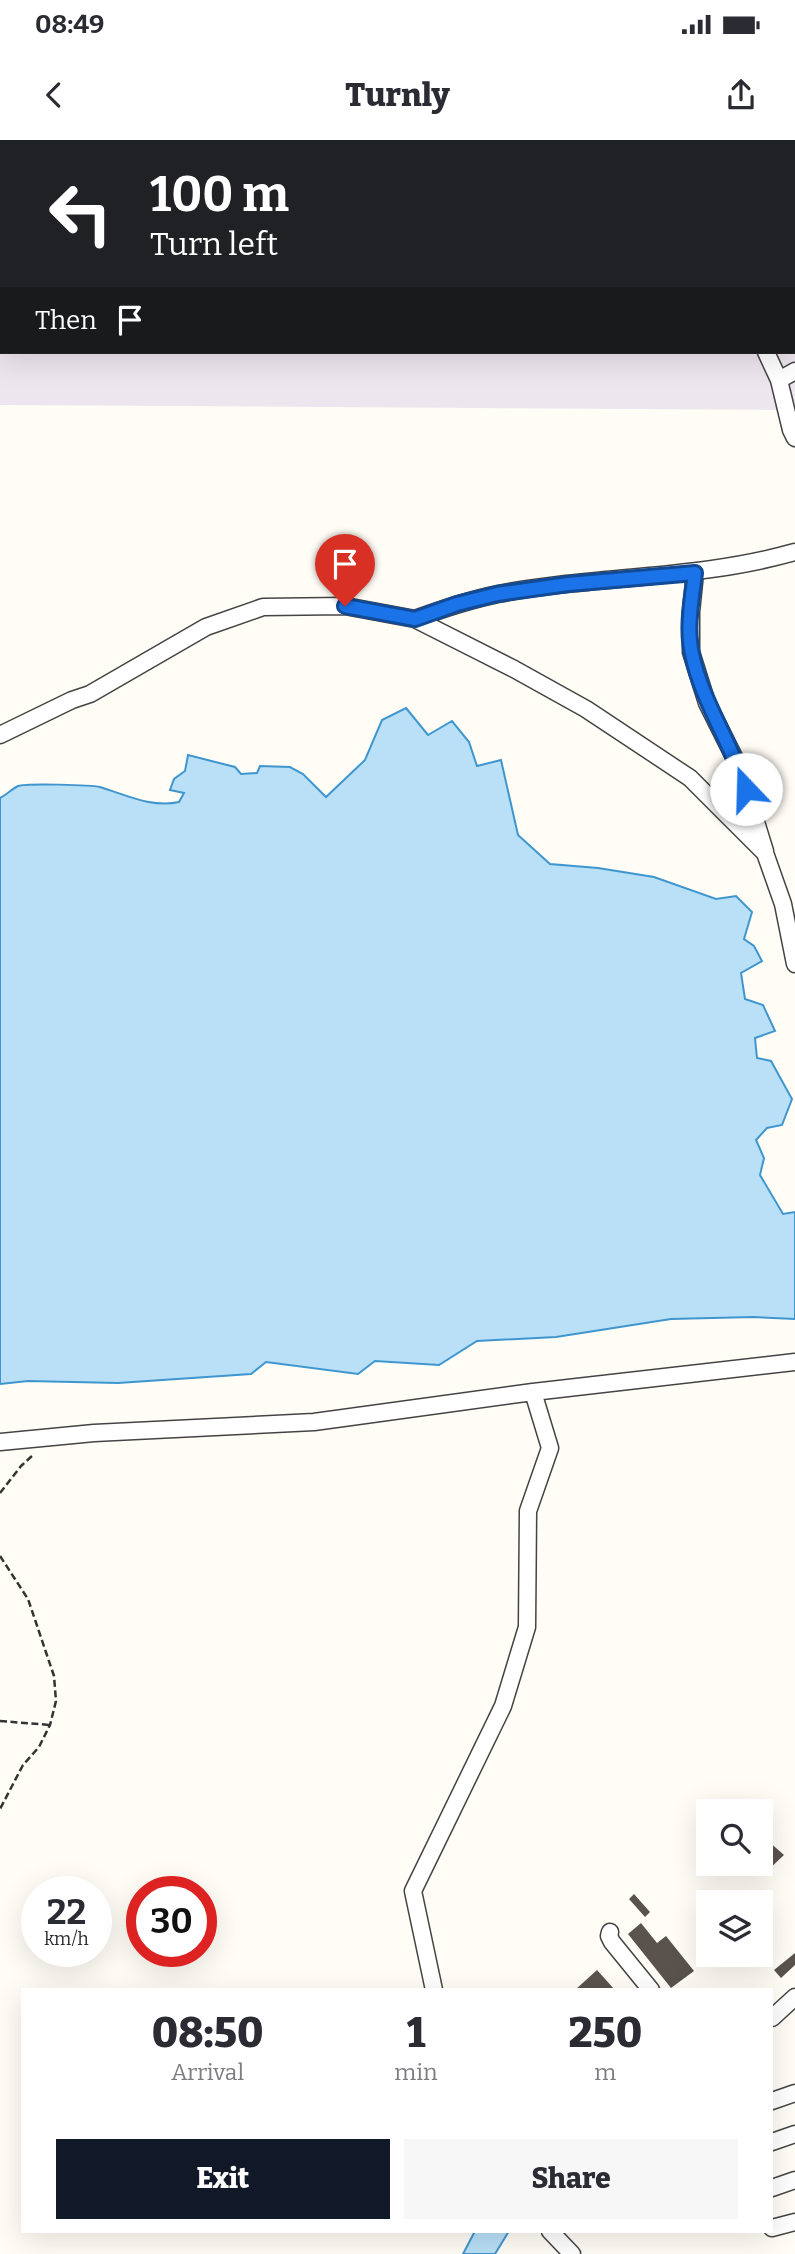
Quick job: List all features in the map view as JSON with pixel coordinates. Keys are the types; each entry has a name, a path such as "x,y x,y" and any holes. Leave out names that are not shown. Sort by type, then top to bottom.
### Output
{"street":[{"path":"767,354 779,380 795,438"},
{"path":"779,380 795,371"},
{"path":"415,619 497,594 568,584 695,573 764,561 795,552"},
{"path":"695,573 691,652 707,703 739,767 783,904 795,965"},
{"path":"0,735 90,694 206,626 263,607 345,606 415,619 514,669 610,724 690,779 765,853"},
{"path":"0,1442 94,1433 314,1422 533,1392 795,1362"},
{"path":"434,1988 413,1891 503,1706 527,1627 528,1511 550,1448 533,1392"},
{"path":"610,1931 608,1936 612,1942 649,1988"},
{"path":"773,2017 795,1997"},
{"path":"773,2101 795,2093"},
{"path":"773,2141 795,2134"},
{"path":"773,2188 795,2180"},
{"path":"773,2228 795,2222"},
{"path":"552,2233 572,2254"}],"path":[{"path":"0,1493 21,1466 30,1457 40,1453"},
{"path":"0,1556 28,1599 54,1676 56,1702 50,1725 39,1747 23,1765 0,1809"},
{"path":"0,1721 50,1725"}],"shaded area":[{"path":"0,354 795,354 795,410 0,405"}],"water":[{"path":"406,708 428,735 452,721 469,742 477,766 501,760 518,835 550,864 654,877 716,899 736,896 752,912 744,939 754,946 762,961 741,973 745,999 763,1005 775,1031 755,1038 757,1058 771,1061 792,1099 782,1125 767,1128 756,1140 764,1158 760,1175 783,1214 795,1212 795,1319 671,1319 556,1337 477,1341 439,1365 375,1361 358,1374 266,1362 251,1374 118,1383 28,1381 0,1384 0,798 18,786 59,785 100,787 149,802 179,802 184,793 170,790 174,779 185,771 188,755 235,767 241,774 257,773 260,766 290,767 303,774 326,797 365,760 382,720"},
{"path":"474,2233 508,2233 495,2254 463,2254"}],"building":[{"path":"773,1845 784,1855 773,1865"},
{"path":"634,1894 650,1912 645,1917 629,1899"},
{"path":"641,1923 657,1943 666,1936 694,1971 671,1988 628,1934"},
{"path":"795,1953 795,1965 781,1978 774,1970"},
{"path":"597,1970 613,1988 577,1988"}],"route":[{"path":"345,606 415,619 497,594 568,584 695,573 691,652 707,703 739,767 746,789"}]}
